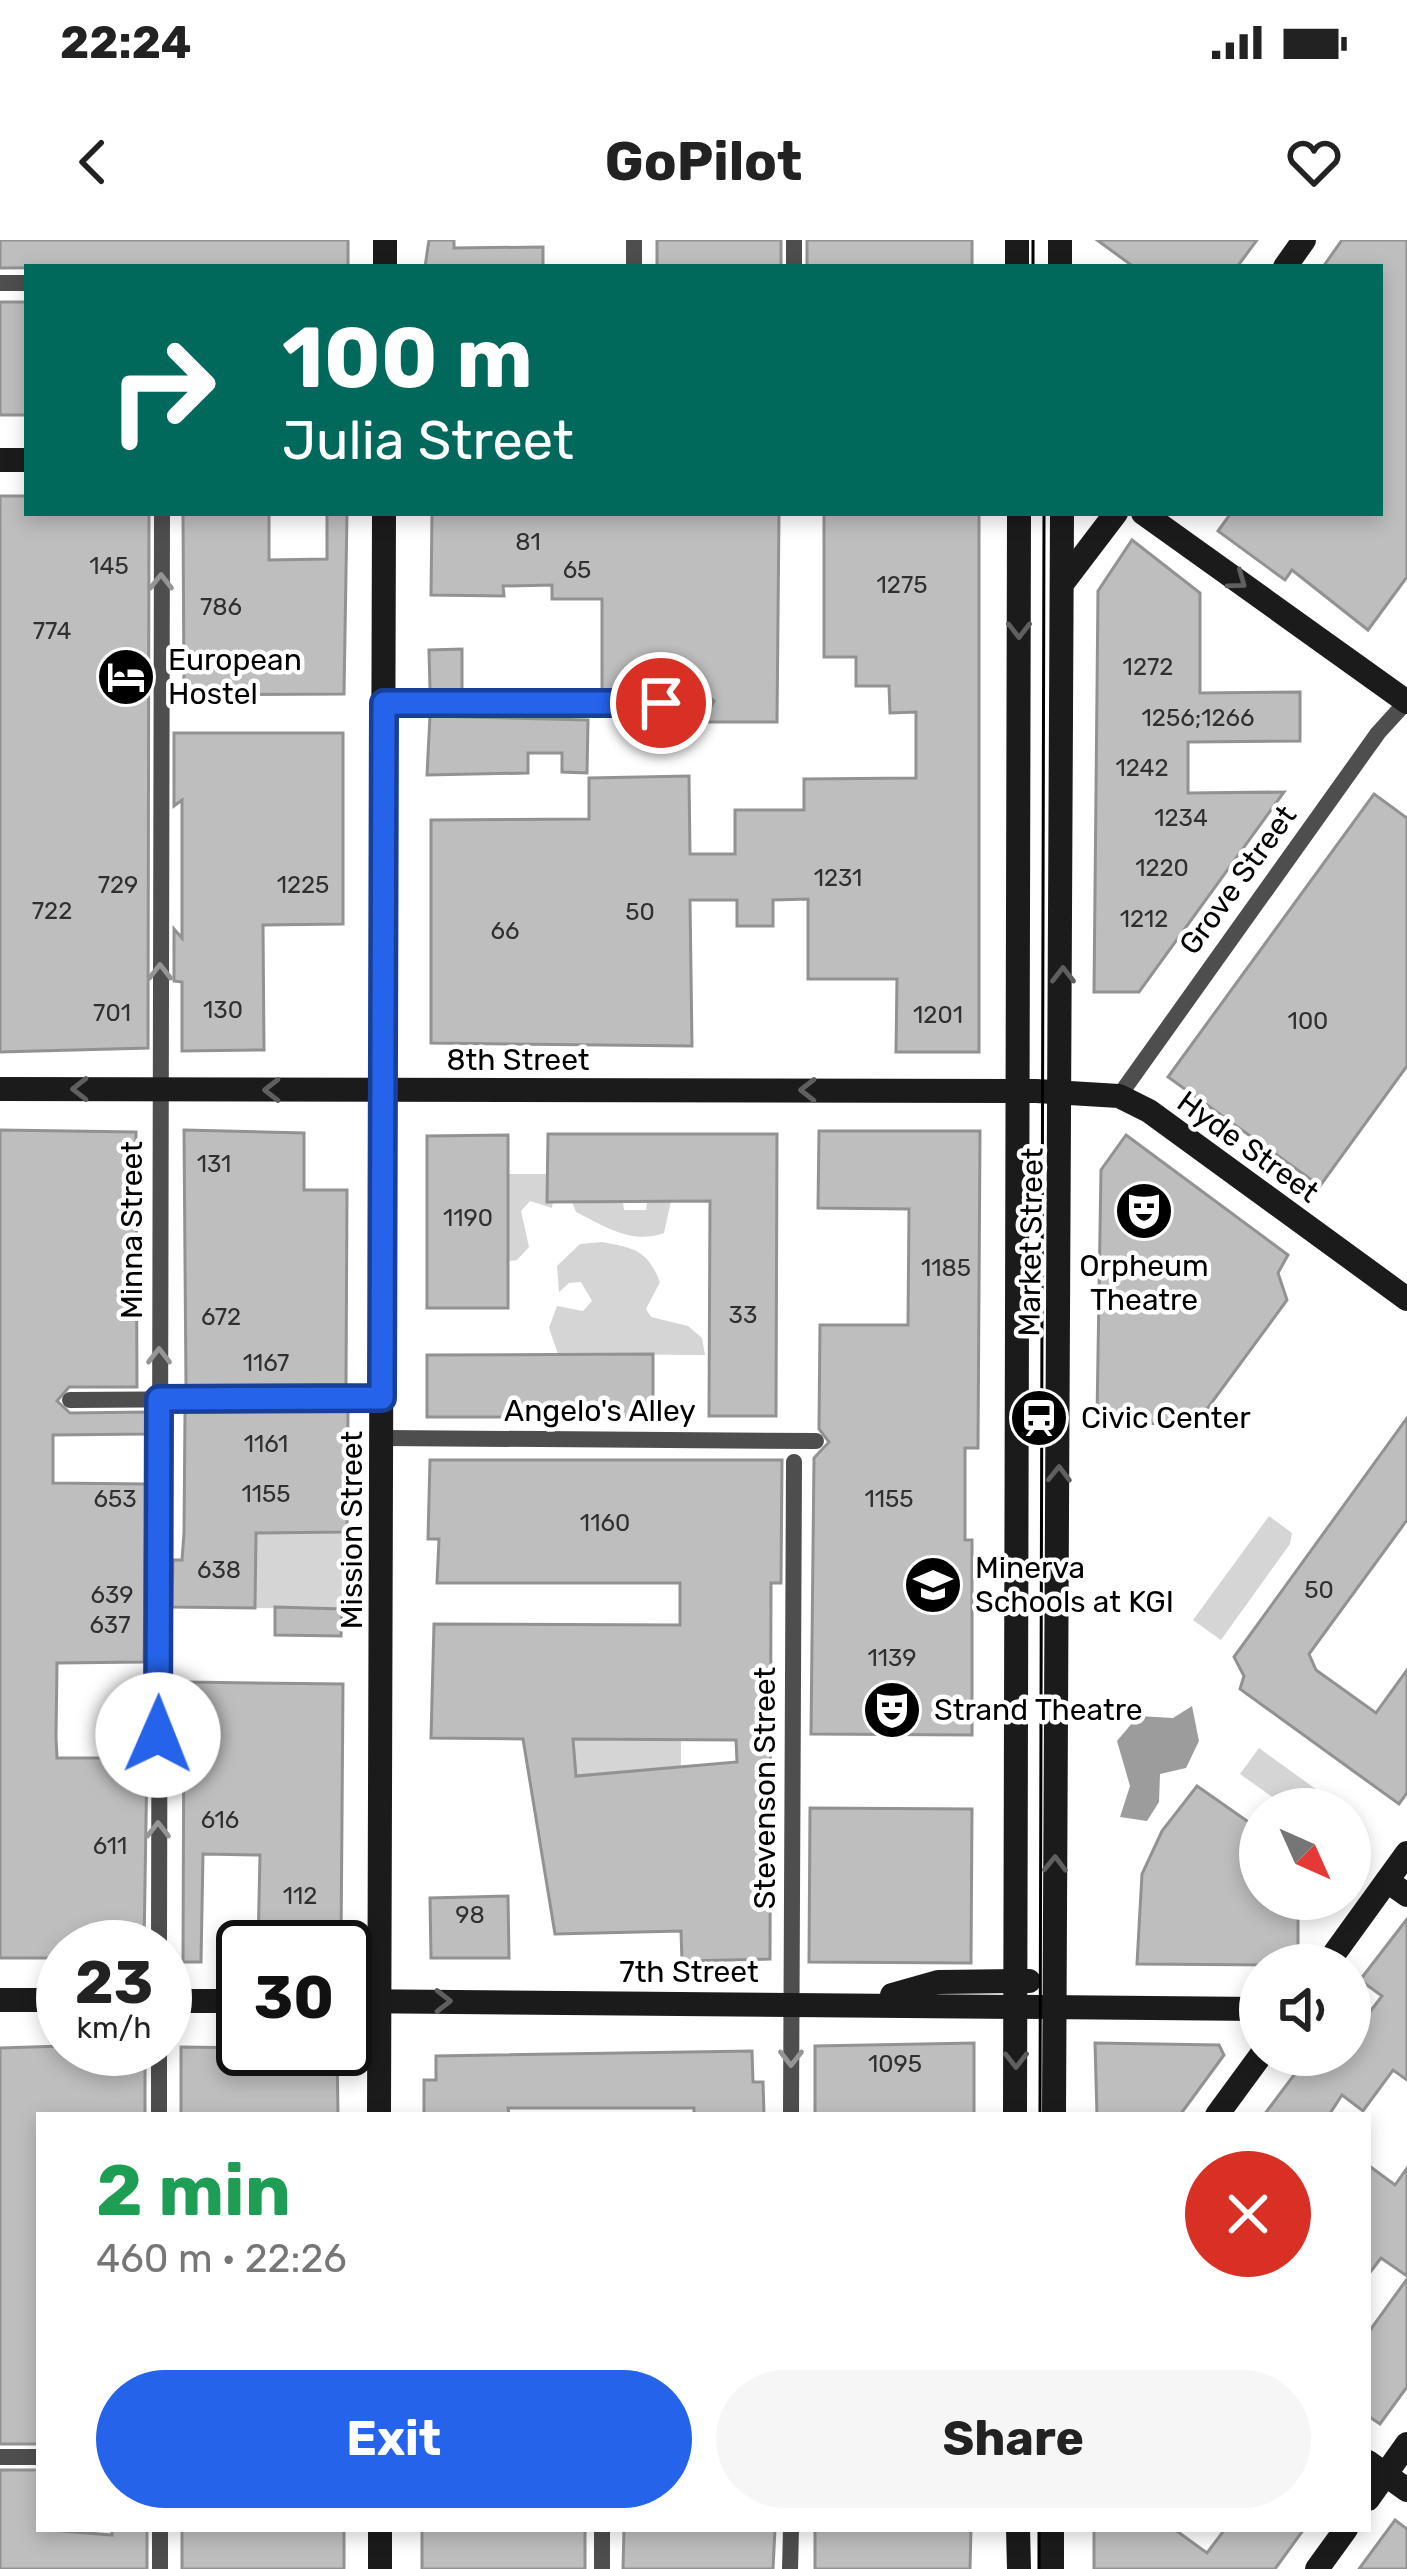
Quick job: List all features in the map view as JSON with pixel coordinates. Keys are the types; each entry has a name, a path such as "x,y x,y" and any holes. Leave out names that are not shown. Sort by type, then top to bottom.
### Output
{"main road":[{"name":"Mission Street","path":"379,2112 384,516"},
{"name":"Market Street","path":"1019,516 1026,1091 1016,1138 1035,1995 1054,2112"},
{"name":"Market Street","path":"1016,2112 1035,1995 1063,1093 1062,516"},
{"path":"1065,580 1114,516"},
{"path":"1147,516 1407,702"},
{"name":"8th Street","path":"0,1089 1026,1091"},
{"name":"Hyde Street","path":"1026,1091 1119,1096 1149,1111 1407,1299"},
{"path":"1345,1944 1397,1888 1407,1853"},
{"name":"7th Street","path":"372,2001 867,2003 938,1982 1035,1995 1239,2008"},
{"path":"0,2000 36,2000"},
{"path":"1219,2112 1246,2076"},
{"path":"1407,2444 1377,2468 1407,2490"},
{"path":"380,2532 380,2569"},
{"path":"1018,2532 1019,2569"},
{"path":"1052,2532 1052,2569"},
{"path":"1317,2569 1344,2532"}],"street":[{"name":"Minna Street","path":"159,1920 162,516"},
{"name":"Grove Street","path":"1119,1096 1330,798 1407,702"},
{"path":"384,703 700,703"},
{"path":"70,1400 382,1398"},
{"name":"Angelo's Alley","path":"383,1438 816,1441"},
{"name":"Stevenson Street","path":"791,2112 794,1462"},
{"path":"159,2076 159,2112"},
{"path":"0,2457 36,2457"},
{"path":"160,2532 160,2569"},
{"path":"602,2532 602,2569"},
{"path":"790,2532 790,2569"}],"shaded area":[{"path":"508,1174 547,1174 547,1201 553,1202 552,1208 530,1201 521,1211 529,1247 517,1260 509,1261"},
{"path":"647,1201 671,1201 664,1233 641,1237 618,1232 576,1212 572,1202 623,1202 624,1210 646,1210"},
{"path":"602,1242 645,1257 660,1282 646,1309 651,1317 688,1326 702,1338 705,1355 558,1354 549,1328 557,1306 583,1311 592,1301 581,1282 569,1283 559,1292 557,1266 580,1244"},
{"path":"1269,1516 1292,1533 1290,1544 1221,1640 1193,1620"},
{"path":"342,1532 342,1609 255,1608 256,1533"},
{"path":"1192,1706 1199,1741 1186,1768 1160,1774 1159,1802 1147,1821 1120,1817 1130,1786 1117,1741 1138,1716 1173,1718"},
{"path":"573,1739 681,1740 681,1767 576,1776"},
{"path":"1259,1748 1314,1788 1260,1788 1240,1774"}],"building":[{"path":"0,240 348,240 348,264 24,264 24,268 0,268"},
{"path":"429,240 454,240 454,248 543,247 543,264 425,264"},
{"path":"657,240 781,240 781,264 657,264"},
{"path":"807,240 972,240 972,264 807,264"},
{"path":"1097,240 1257,240 1239,264 1130,264"},
{"path":"1342,240 1407,240 1407,577 1368,630 1292,570 1285,580 1218,531 1229,516 1383,516 1383,264 1325,264"},
{"path":"0,302 24,302 24,415 0,415"},
{"path":"0,496 24,496 24,516 149,516 148,1048 0,1052"},
{"path":"183,516 269,516 269,560 327,559 327,516 347,516 344,694 184,695"},
{"path":"432,516 779,516 777,722 703,722 714,701 702,689 602,690 602,599 552,599 552,585 503,586 504,596 431,595"},
{"path":"824,516 979,516 979,1052 896,1052 897,979 808,979 808,899 773,900 773,926 737,926 737,900 690,900 692,1046 431,1043 431,820 589,819 589,778 689,776 690,854 735,854 735,810 804,810 804,779 916,778 916,712 890,713 889,686 856,686 856,657 824,657"},
{"path":"1132,540 1200,593 1200,693 1300,692 1300,741 1188,742 1188,793 1284,792 1139,992 1094,992 1098,591"},
{"path":"462,649 462,690 430,690 429,650"},
{"path":"430,716 588,720 587,773 562,772 562,753 528,753 528,773 427,775"},
{"path":"174,733 343,733 343,924 263,925 264,1050 182,1051 182,982 174,981 174,929 182,938 182,800 174,806"},
{"path":"1374,794 1407,818 1407,1066 1320,1186 1168,1077"},
{"path":"0,1130 136,1132 137,1387 69,1387 57,1401 70,1413 147,1412 147,1434 53,1435 53,1483 146,1484 144,1662 57,1663 56,1737 57,1758 147,1758 144,1920 36,1920 36,1958 0,1958"},
{"path":"184,1130 304,1133 304,1190 347,1190 346,1385 186,1387"},
{"path":"819,1131 980,1131 978,1448 965,1448 965,1540 972,1540 972,1735 811,1734 814,1458 829,1442 819,1429 820,1325 908,1325 909,1209 818,1208"},
{"path":"548,1134 777,1134 776,1416 709,1416 710,1201 547,1202"},
{"path":"508,1135 508,1308 427,1308 427,1136"},
{"path":"1126,1135 1288,1255 1278,1273 1287,1300 1196,1424 1104,1423 1097,1417 1101,1170"},
{"path":"653,1354 653,1417 427,1417 427,1355"},
{"path":"348,1411 347,1532 256,1533 255,1608 172,1607 173,1560 182,1560 184,1533 185,1412"},
{"path":"1407,1418 1407,1520 1309,1654 1316,1670 1376,1713 1407,1670 1407,1793 1399,1804 1240,1689 1244,1676 1234,1657"},
{"path":"430,1460 782,1460 781,1583 771,1583 770,1959 682,1961 681,1931 555,1934 523,1739 431,1738 434,1624 680,1625 680,1583 437,1583 439,1539 428,1539","holes":["573,1739 736,1740 737,1762 576,1776"]},
{"path":"275,1607 342,1609 341,1636 275,1635"},
{"path":"184,1682 343,1684 341,1920 259,1920 260,1855 203,1854 201,1962 192,1962 192,1920 183,1920"},
{"path":"1197,1786 1239,1815 1239,1920 1298,1920 1298,1944 1239,1944 1239,1965 1137,1964 1142,1874 1162,1831"},
{"path":"810,1808 972,1809 971,1963 809,1962"},
{"path":"508,1896 509,1958 431,1958 430,1898"},
{"path":"1407,1919 1407,2080 1393,2070 1363,2111 1342,2095 1331,2112 1266,2112 1293,2076 1371,2076 1371,2010 1382,1996 1371,1988 1371,1966"},
{"path":"974,2043 974,2112 815,2112 815,2046"},
{"path":"1095,2043 1219,2045 1224,2055 1182,2112 1097,2112"},
{"path":"36,2047 36,2076 145,2076 145,2112 36,2112 36,2444 0,2444 0,2048"},
{"path":"192,2047 216,2047 216,2076 337,2076 338,2112 181,2112 181,2076 192,2076"},
{"path":"752,2051 753,2082 763,2082 764,2112 508,2108 509,2112 424,2112 424,2080 436,2080 436,2056"},
{"path":"1371,2167 1395,2185 1407,2168 1407,2276 1381,2258 1371,2271"},
{"path":"1407,2279 1407,2387 1380,2424 1371,2418 1371,2329"},
{"path":"0,2470 36,2470 36,2532 147,2532 147,2569 0,2569"},
{"path":"1395,2520 1407,2529 1407,2569 1359,2569"},
{"path":"182,2532 344,2532 344,2569 182,2569"},
{"path":"422,2532 585,2532 585,2569 422,2569"},
{"path":"624,2532 775,2532 773,2569 623,2569"},
{"path":"815,2532 971,2532 970,2569 815,2569"},
{"path":"1094,2532 1178,2532 1207,2553 1223,2532 1302,2532 1275,2569 1094,2569"}],"tram line":[{"path":"1033,240 1033,264"},
{"path":"1040,2112 1044,516"},
{"path":"1039,2532 1039,2569"}],"place":[{"name":"European Hostel","path":"126,677"},
{"name":"Orpheum Theatre","path":"1144,1211"},
{"name":"Civic Center","path":"1039,1418"},
{"name":"Minerva Schools at KGI","path":"933,1585"},
{"name":"Strand Theatre","path":"892,1710"}],"route":[{"path":"158,1735 159,1399 382,1398 384,703 661,703"}]}
